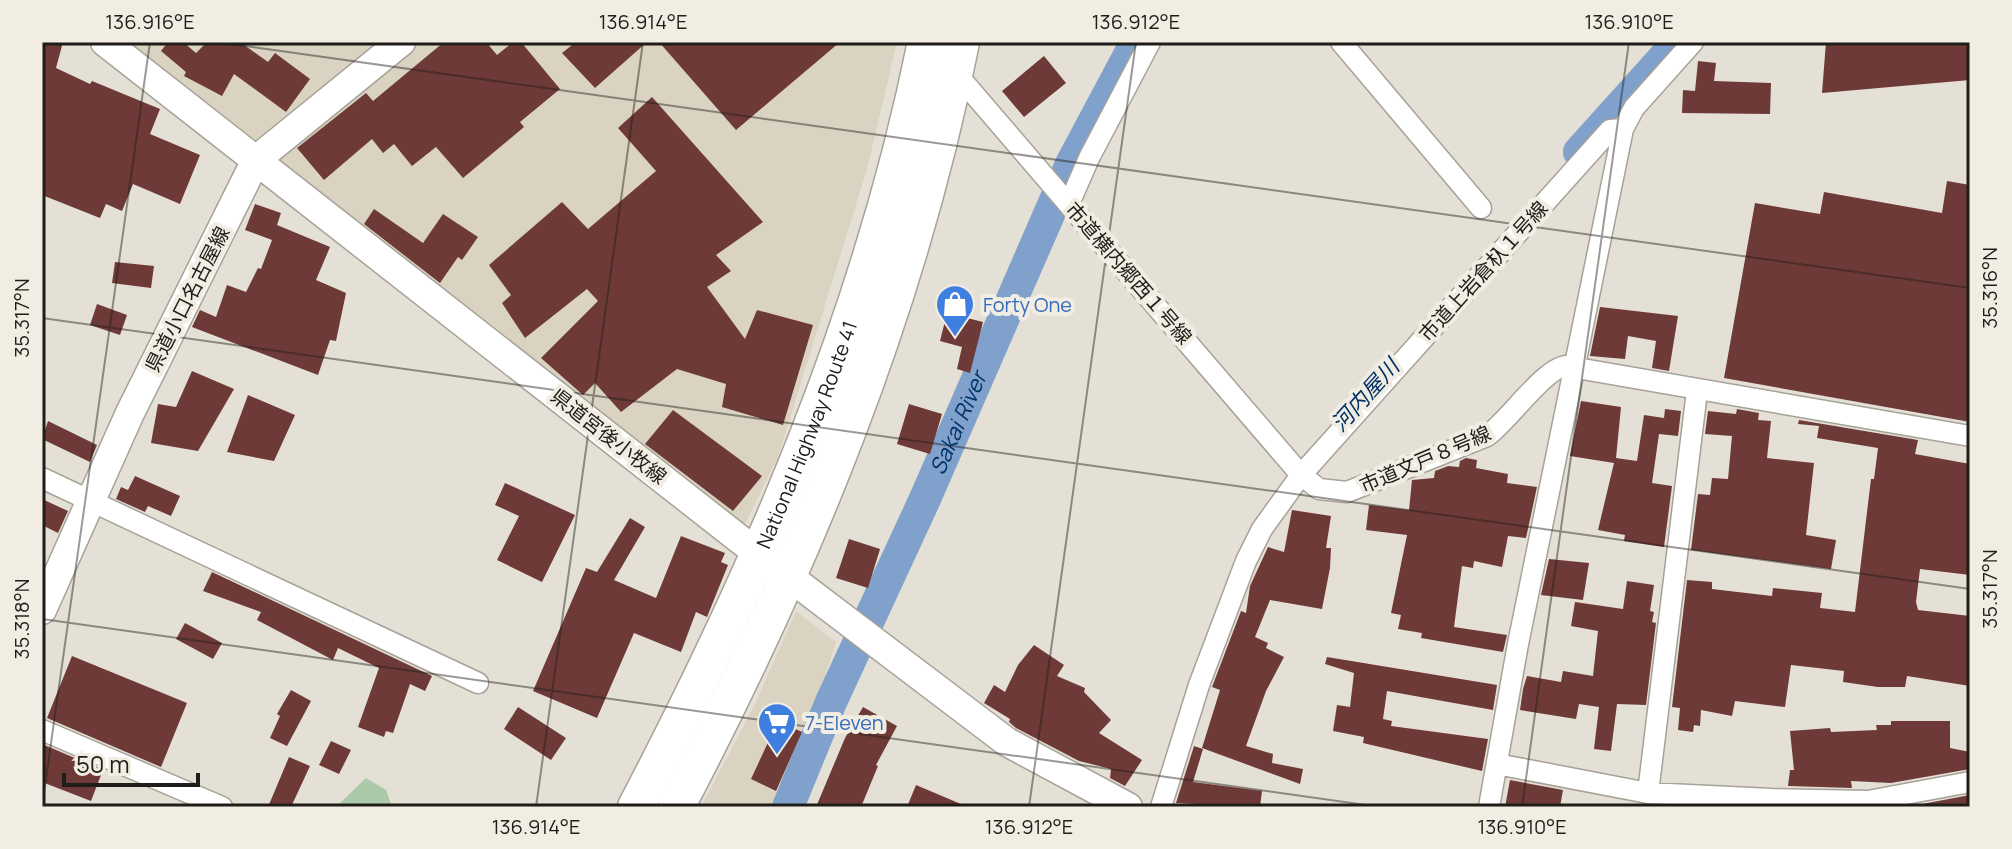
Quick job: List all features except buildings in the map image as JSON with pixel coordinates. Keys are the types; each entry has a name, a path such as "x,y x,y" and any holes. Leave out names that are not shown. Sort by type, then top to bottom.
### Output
{"highway":[{"name":"National Highway Route 41","path":"636,807 761,554 822,401 895,175 926,42"},
{"name":"National Highway Route 41","path":"676,807 790,575 841,450 882,334 958,57"}],"main road":[{"name":"県道宮後小牧線","path":"105,42 1007,742 1128,807"},
{"name":"県道小口名古屋線","path":"42,610 130,413 256,160 401,42"}],"street":[{"path":"1069,204 1089,158 1150,42"},
{"path":"1341,42 1481,208"},
{"path":"1489,807 1518,644 1623,129 1634,108 1693,42"},
{"name":"市道横内郷西１号線","path":"958,57 1069,204 1301,475"},
{"name":"市道上岩倉杁１号線","path":"1161,807 1199,685 1246,561 1262,529 1301,475 1610,130 1623,129"},
{"path":"1576,367 1697,391 1970,436"},
{"name":"市道文戸８号線","path":"1301,475 1319,489 1347,492 1468,445 1506,422 1553,369 1576,367"},
{"path":"1648,793 1697,391"},
{"path":"42,478 378,633 478,683"},
{"path":"42,730 222,807"},
{"path":"1497,764 1648,793 1868,801 1970,782"}],"shaded area":[{"path":"113,42 897,42 867,169 778,457 741,532"},
{"path":"796,611 836,642 804,740 773,807 701,807 755,704"}],"green space":[{"path":"366,778 386,790 392,807 336,807"}],"waterway":[{"name":"Sakai River","path":"788,807 831,702 924,501 1071,164 1136,42"},
{"name":"河内屋川","path":"1579,152 1678,42"}],"place":[{"name":"Forty One","path":"955,338"},
{"name":"7-Eleven","path":"777,756"}]}
